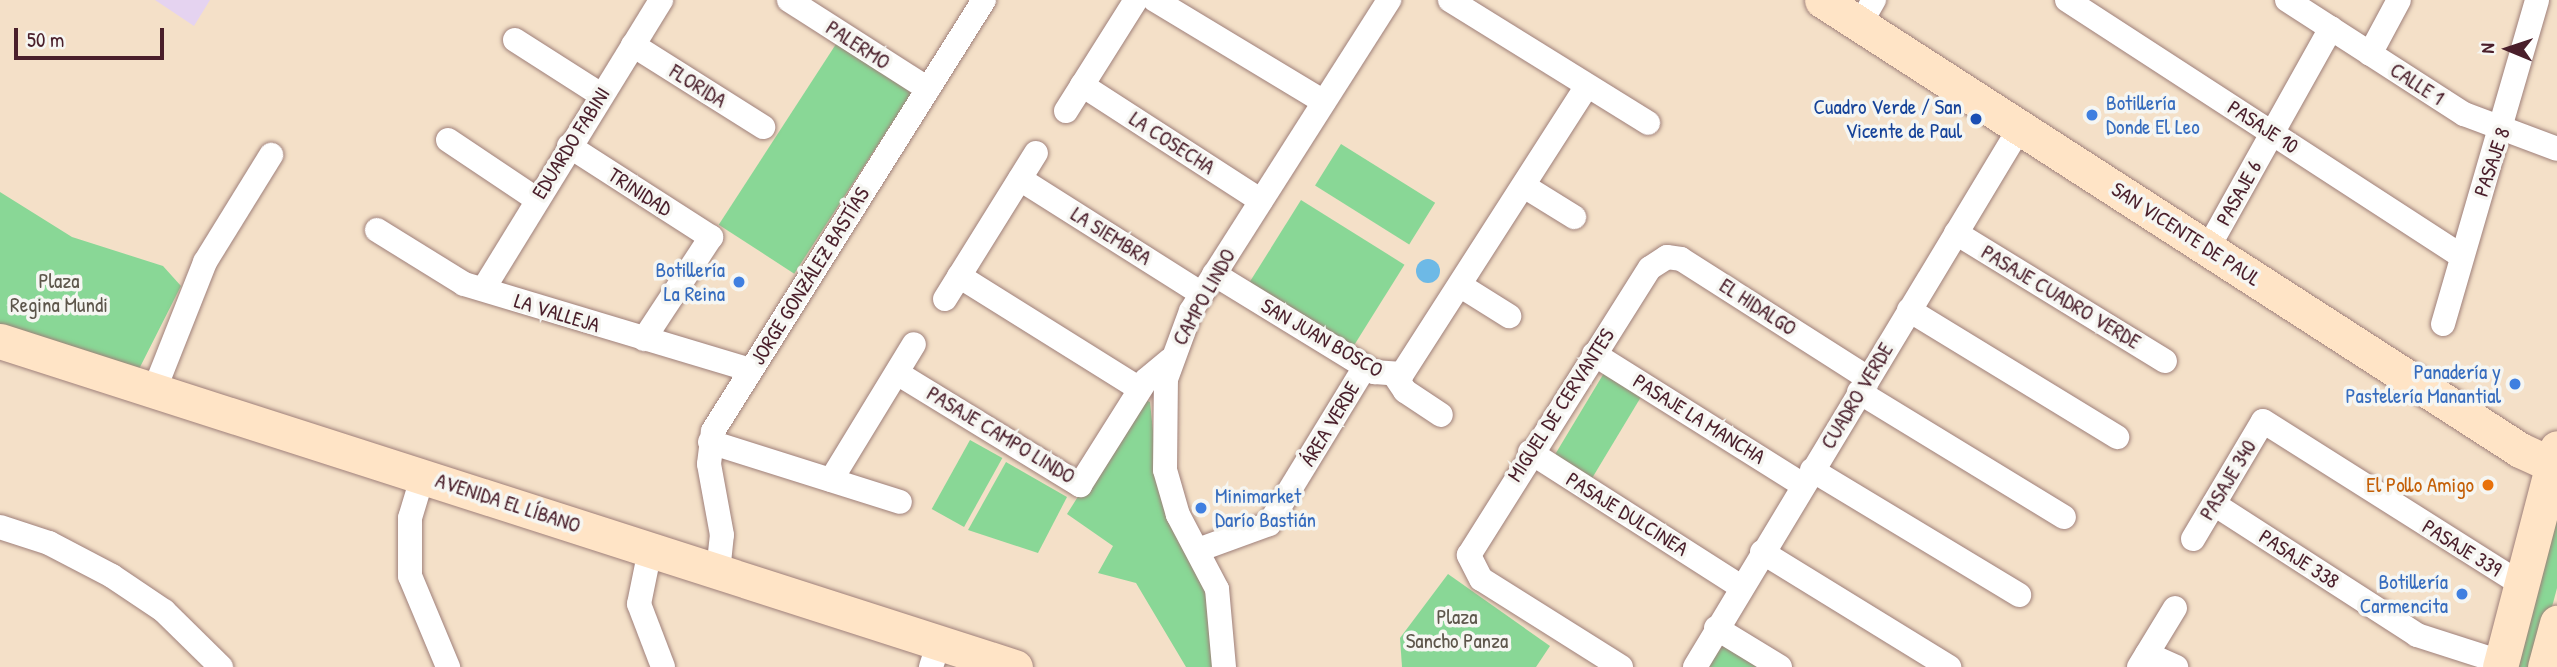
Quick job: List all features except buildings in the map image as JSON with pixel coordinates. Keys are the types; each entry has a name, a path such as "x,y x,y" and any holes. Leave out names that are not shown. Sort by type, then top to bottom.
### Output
{"main road":[{"name":"SAN VICENTE DE PAUL","path":"1822,0 1867,12 2021,126 2208,248 2520,450 2556,460"},
{"name":"AVENIDA EL LÍBANO","path":"0,341 718,572 935,655 1015,667"},
{"path":"2500,664 2556,460"},
{"path":"2545,667 2557,623"}],"street":[{"name":"EDUARDO FABINI","path":"484,288 536,199 661,0"},
{"name":"PALERMO","path":"789,0 928,89"},
{"name":"JORGE GONZÁLEZ BASTÍAS","path":"710,442 750,370 984,0"},
{"path":"1066,111 1136,0"},
{"path":"1155,0 1324,102"},
{"path":"1450,0 1586,88 1648,123"},
{"name":"PASAJE 10","path":"2067,0 2460,255"},
{"name":"CALLE 1","path":"2287,0 2370,54 2503,132 2557,149"},
{"path":"2370,54 2399,0"},
{"name":"PASAJE 8","path":"2443,324 2460,255 2503,132 2536,0"},
{"name":"CAMPO LINDO","path":"1224,667 1222,608 1165,470 1161,417 1170,360 1208,284 1324,102 1381,3"},
{"name":"PASAJE 6","path":"2208,248 2331,28"},
{"path":"515,40 601,95"},
{"name":"FLORIDA","path":"633,45 763,127"},
{"name":"LA COSECHA","path":"1082,85 1261,201"},
{"name":"SAN JUAN BOSCO","path":"1395,376 1413,363 1586,88"},
{"name":"CUADRO VERDE","path":"1695,667 1716,628 1732,581 1762,552 2021,126"},
{"path":"448,140 536,199"},
{"name":"TRINIDAD","path":"569,146 710,237 644,339"},
{"path":"945,299 1037,153"},
{"path":"153,391 205,262 271,155"},
{"name":"LA SIEMBRA","path":"1020,179 1208,284"},
{"path":"1524,186 1574,217"},
{"name":"LA VALLEJA","path":"377,230 453,279 750,370"},
{"name":"PASAJE CUADRO VERDE","path":"1956,233 2165,361"},
{"name":"MIGUEL DE CERVANTES","path":"1621,667 1482,579 1470,562 1473,541 1530,452 1650,268 1667,257"},
{"name":"EL HIDALGO","path":"1667,257 1688,262 1846,365 1863,385"},
{"path":"960,276 1140,390"},
{"name":"SAN JUAN BOSCO","path":"1208,284 1365,367 1395,376 1405,391 1441,415"},
{"path":"1461,286 1509,316"},
{"path":"1909,310 2118,437"},
{"path":"831,480 914,344"},
{"name":"PASAJE LA MANCHA","path":"1594,354 1807,478"},
{"name":"PASAJE CAMPO LINDO","path":"897,373 1080,485 1140,390 1170,360"},
{"name":"ÁREA VERDE","path":"1198,550 1269,524 1365,367"},
{"path":"1863,385 2064,517"},
{"name":"PASAJE 340","path":"2193,540 2263,421"},
{"name":"PASAJE 339","path":"2263,421 2521,584"},
{"path":"718,572 723,535 710,442 901,502"},
{"name":"PASAJE DULCINEA","path":"1530,452 1732,581"},
{"path":"423,475 410,518 410,576 447,667"},
{"path":"1807,478 2019,595"},
{"name":"PASAJE 338","path":"2214,504 2417,635 2500,664"},
{"path":"0,527 49,543 112,576 174,620 221,667"},
{"path":"650,550 639,604 663,667"},
{"path":"1762,552 1949,667"},
{"path":"2175,608 2143,661 2176,667"},
{"path":"1716,628 1780,667"}],"shaded area":[{"path":"155,0 210,0 194,26"}],"green space":[{"path":"838,41 913,90 794,274 719,225"},
{"path":"1341,144 1435,203 1409,244 1315,186"},
{"name":"Plaza Regina Mundi","path":"0,192 72,237 163,266 181,286 135,377 0,333"},
{"path":"1301,200 1404,265 1353,348 1249,283"},
{"path":"1607,368 1645,391 1592,478 1554,455"},
{"path":"1140,398 1150,402 1158,481 1202,571 1217,667 1186,667 1136,583 1098,573 1113,546 1067,514"},
{"path":"970,440 1002,458 964,527 932,509"},
{"path":"1006,462 1067,497 1038,553 968,530"},
{"path":"2557,490 2557,588 2536,667 2510,667"},
{"name":"Plaza Sancho Panza","path":"1448,574 1550,646 1536,667 1402,667 1400,638"},
{"path":"1725,642 1764,667 1708,667"}],"water":[{"path":"1428,259 1437,262 1440,271 1437,280 1428,283 1419,280 1416,271 1419,262"}],"place":[{"name":"Botillería Donde El Leo","path":"2092,115"},
{"name":"Cuadro Verde / San Vicente de Paul","path":"1976,119"},
{"name":"Botillería La Reina","path":"739,282"},
{"name":"Panadería y Pastelería Manantial","path":"2515,384"},
{"name":"El Pollo Amigo","path":"2488,485"},
{"name":"Minimarket Darío Bastián","path":"1201,508"},
{"name":"Botillería Carmencita","path":"2462,594"}]}
